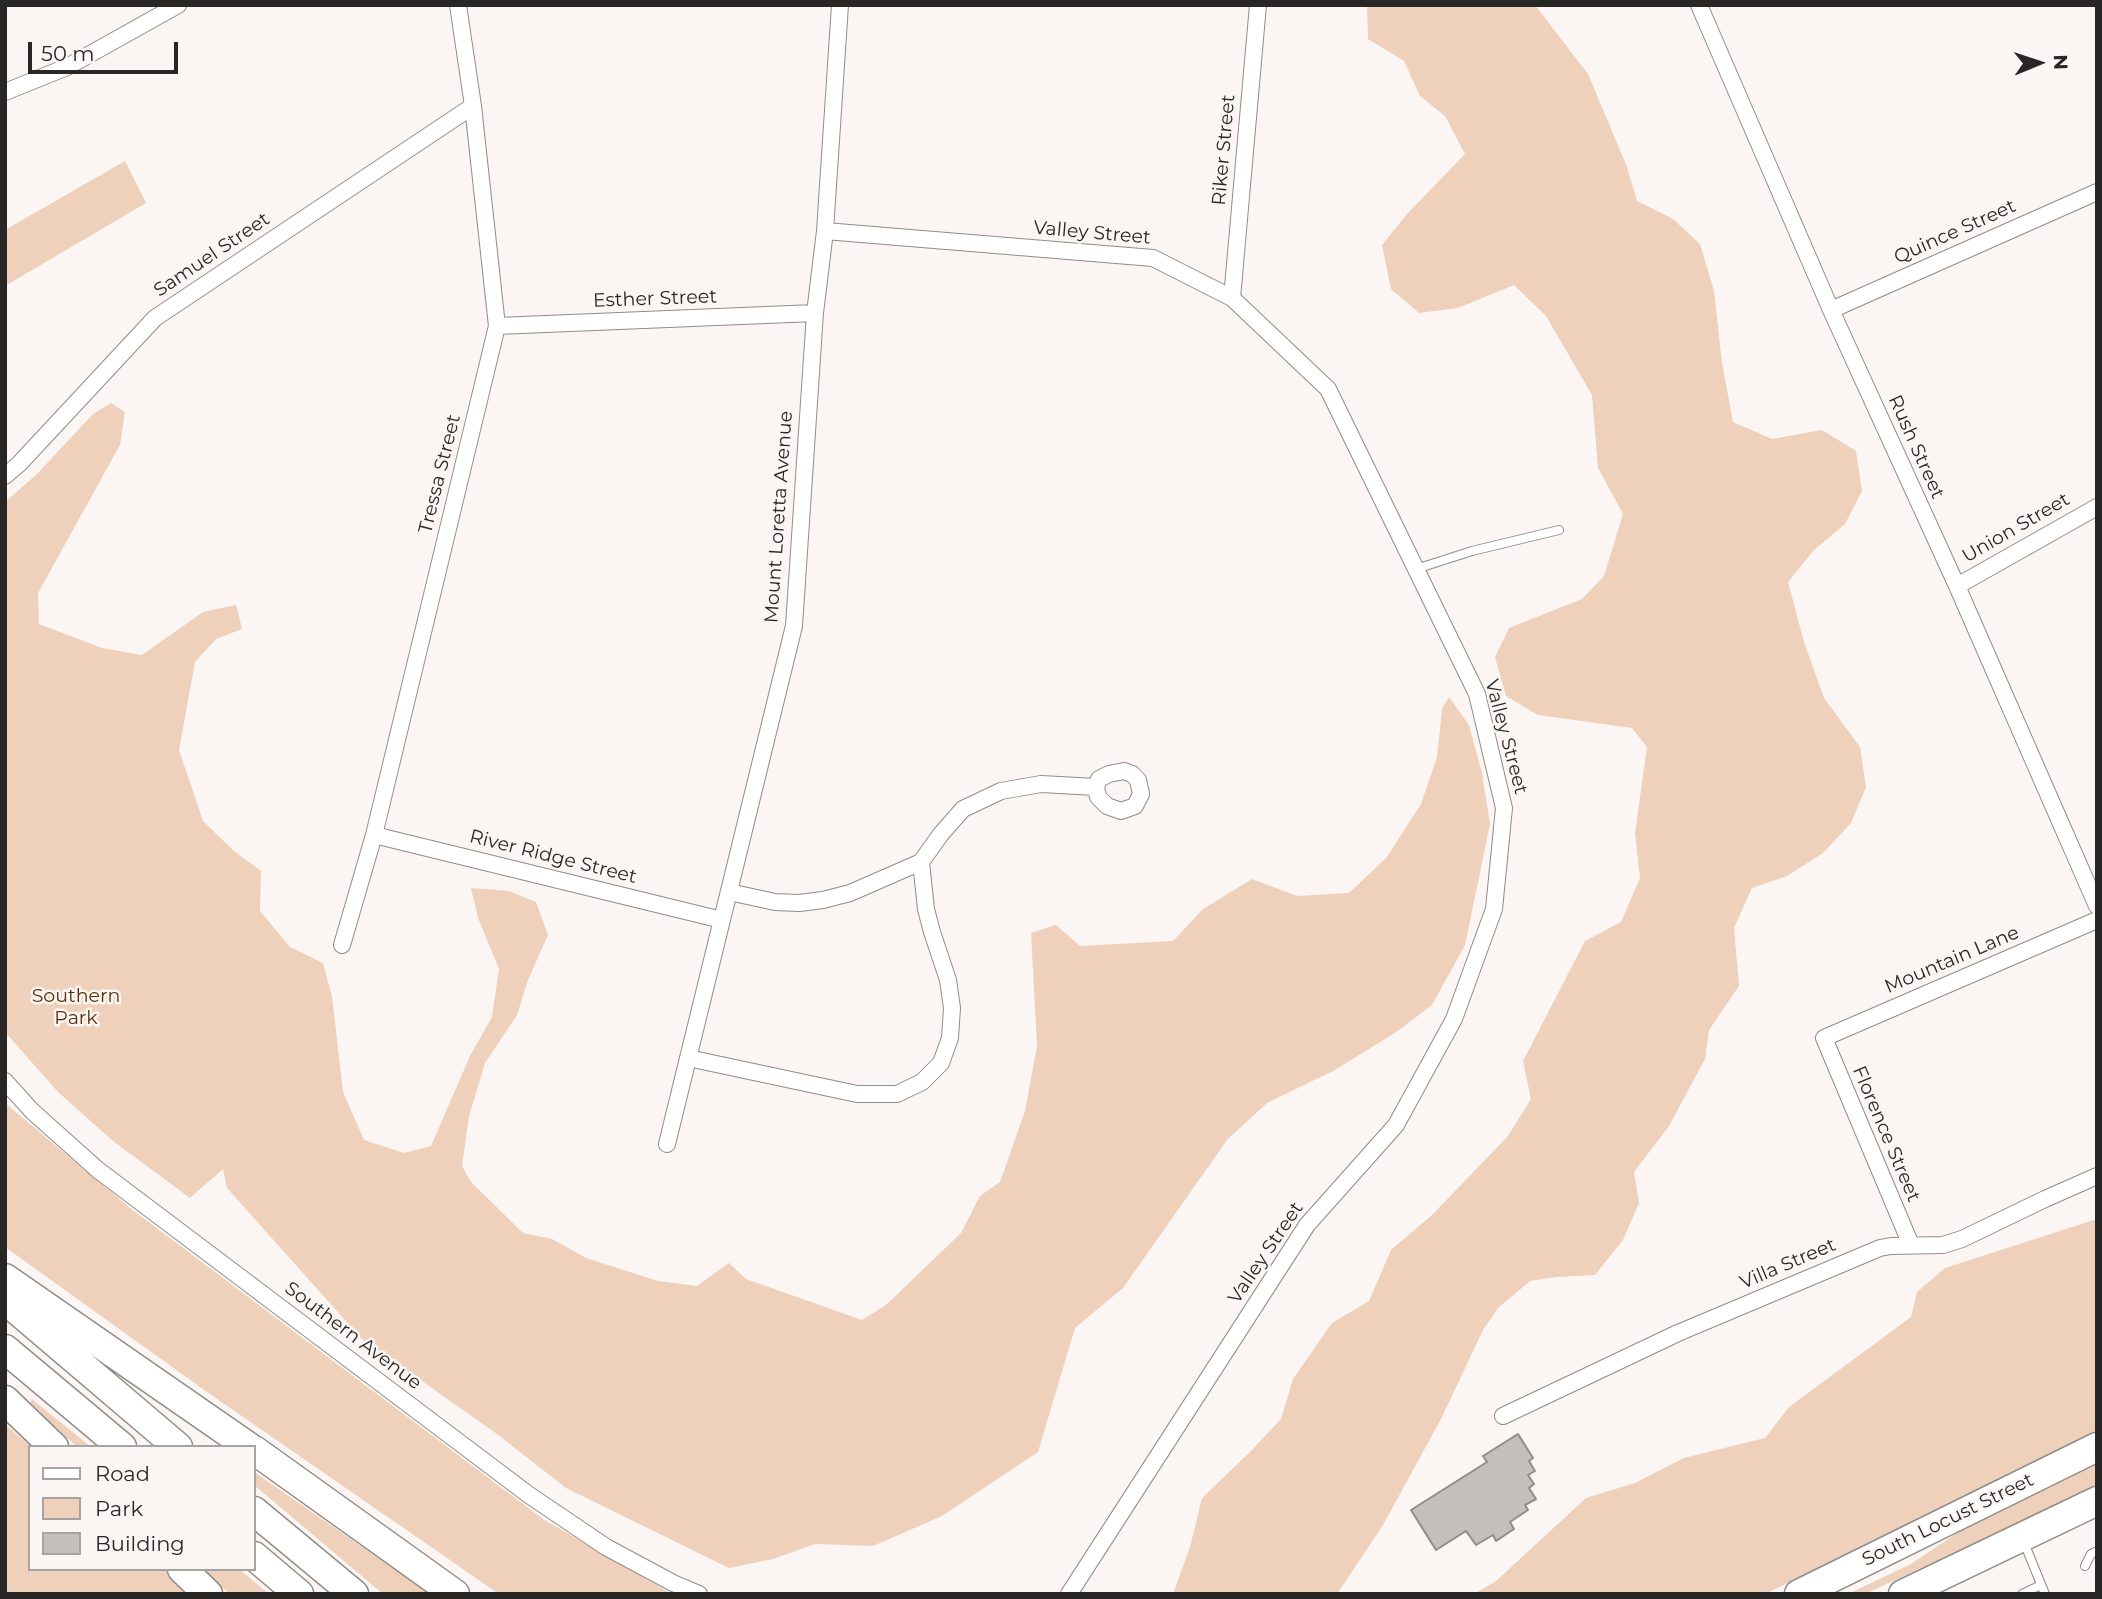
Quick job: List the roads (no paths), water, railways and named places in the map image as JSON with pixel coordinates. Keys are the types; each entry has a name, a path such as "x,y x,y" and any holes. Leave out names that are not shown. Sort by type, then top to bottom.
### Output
{"highway":[{"path":"5,1278 246,1445"},
{"path":"5,1300 176,1445"},
{"path":"5,1349 120,1445"},
{"path":"5,1400 52,1445"},
{"name":"South Locust Street","path":"1799,1594 2097,1447"},
{"path":"256,1451 455,1594"},
{"path":"1903,1594 2097,1501"},
{"path":"256,1513 354,1594"},
{"path":"256,1558 299,1594"},
{"path":"184,1571 208,1594"}],"street":[{"path":"5,92 66,67 178,5"},
{"name":"Tressa Street","path":"342,945 374,835 497,326 473,106 458,5"},
{"name":"Mount Loretta Avenue","path":"667,1144 794,626 815,313 825,231 840,5"},
{"name":"Riker Street","path":"1232,298 1258,5"},
{"name":"Rush Street","path":"1699,5 1831,310 1957,586 2097,906"},
{"name":"Samuel Street","path":"5,476 155,318 473,106"},
{"name":"Quince Street","path":"1831,310 2097,192"},
{"name":"Valley Street","path":"825,231 1153,258 1232,298 1328,389 1477,694 1504,808 1494,909 1454,1018 1396,1125 1307,1225 1069,1594"},
{"name":"Esther Street","path":"497,326 815,313"},
{"name":"Union Street","path":"1957,586 2097,507"},
{"path":"729,892 775,902 799,903 850,893 922,862 940,834 963,809 1001,791 1041,784 1096,787"},
{"name":"River Ridge Street","path":"374,835 722,919"},
{"path":"688,1058 857,1094 897,1094 922,1082 940,1063 950,1038 952,1008 948,980 926,909 922,862"},
{"name":"Mountain Lane","path":"1824,1038 2097,920"},
{"name":"Florence Street","path":"1824,1038 1911,1245"},
{"name":"Southern Avenue","path":"5,1081 32,1111 98,1170 529,1495 606,1547 699,1594"},
{"name":"Villa Street","path":"1503,1416 1678,1333 1880,1248 1943,1245 1962,1239 2097,1176"}],"lane":[{"path":"1416,569 1472,551 1559,530"},
{"path":"2021,1538 2045,1594"},
{"path":"2085,1566 2091,1554 2097,1551"},
{"path":"2022,1594 2041,1585"}],"park label":[{"name":"Southern Park","path":"76,1007"}]}
